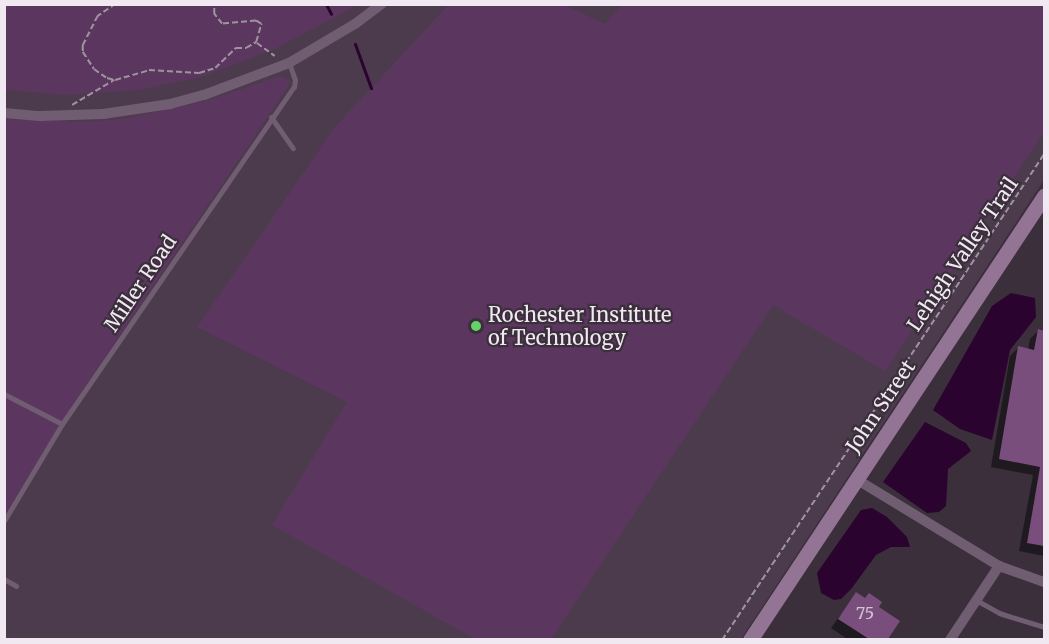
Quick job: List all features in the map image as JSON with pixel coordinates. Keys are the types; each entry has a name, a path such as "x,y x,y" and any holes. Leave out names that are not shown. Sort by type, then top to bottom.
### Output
{"street":[{"path":"4,113 70,116 137,110 204,95 289,63 346,30 382,4"},
{"name":"John Street","path":"750,639 1044,196"},
{"path":"856,479 999,566 1044,582"},
{"path":"950,639 999,566"}],"lane":[{"name":"Miller Road","path":"4,521 63,424 271,117 294,87 295,80 289,63"},
{"path":"271,117 293,148"},
{"path":"4,394 63,424"},
{"path":"4,579 16,586"},
{"path":"976,600 999,612 1044,627"}],"path":[{"path":"114,80 94,69 83,52 83,45 98,16 116,4"},
{"path":"72,105 114,80 149,70 199,73 215,68 236,48 246,48 256,42 261,24 256,21 222,24 214,14 214,4"},
{"path":"256,42 275,56"},
{"name":"Lehigh Valley Trail","path":"722,639 1044,154"}],"shaded area":[{"path":"5,4 355,5 275,49 202,77 138,90 69,95 5,90"},
{"path":"623,4 1044,5 1044,132 885,371 773,305 551,639 475,639 272,525 347,402 197,327 335,127 448,5 565,5 605,24"},
{"name":"Rochester Institute of Technology","path":"4,5 1044,5 1044,180 741,639 5,639"},
{"path":"280,76 290,80 288,87 71,407 5,514 5,119 89,122 129,118 205,101"},
{"path":"1011,293 1035,298 1036,317 1010,350 992,440 960,429 933,410 992,306"},
{"path":"925,422 966,443 971,451 948,469 946,506 939,512 927,513 883,482"},
{"path":"872,508 887,517 907,537 910,547 891,547 876,555 852,588 841,599 834,600 821,593 817,573 861,510"}],"building":[{"path":"1038,329 1044,331 1044,546 1027,543 1040,467 999,459 1018,346 1034,350"},
{"path":"856,592 865,598 869,593 882,602 879,607 900,621 888,639 869,639 838,619"}],"waterway":[{"path":"326,4 331,14"},
{"path":"355,44 371,88"}],"place":[{"name":"Rochester Institute of Technology","path":"476,326"}]}
